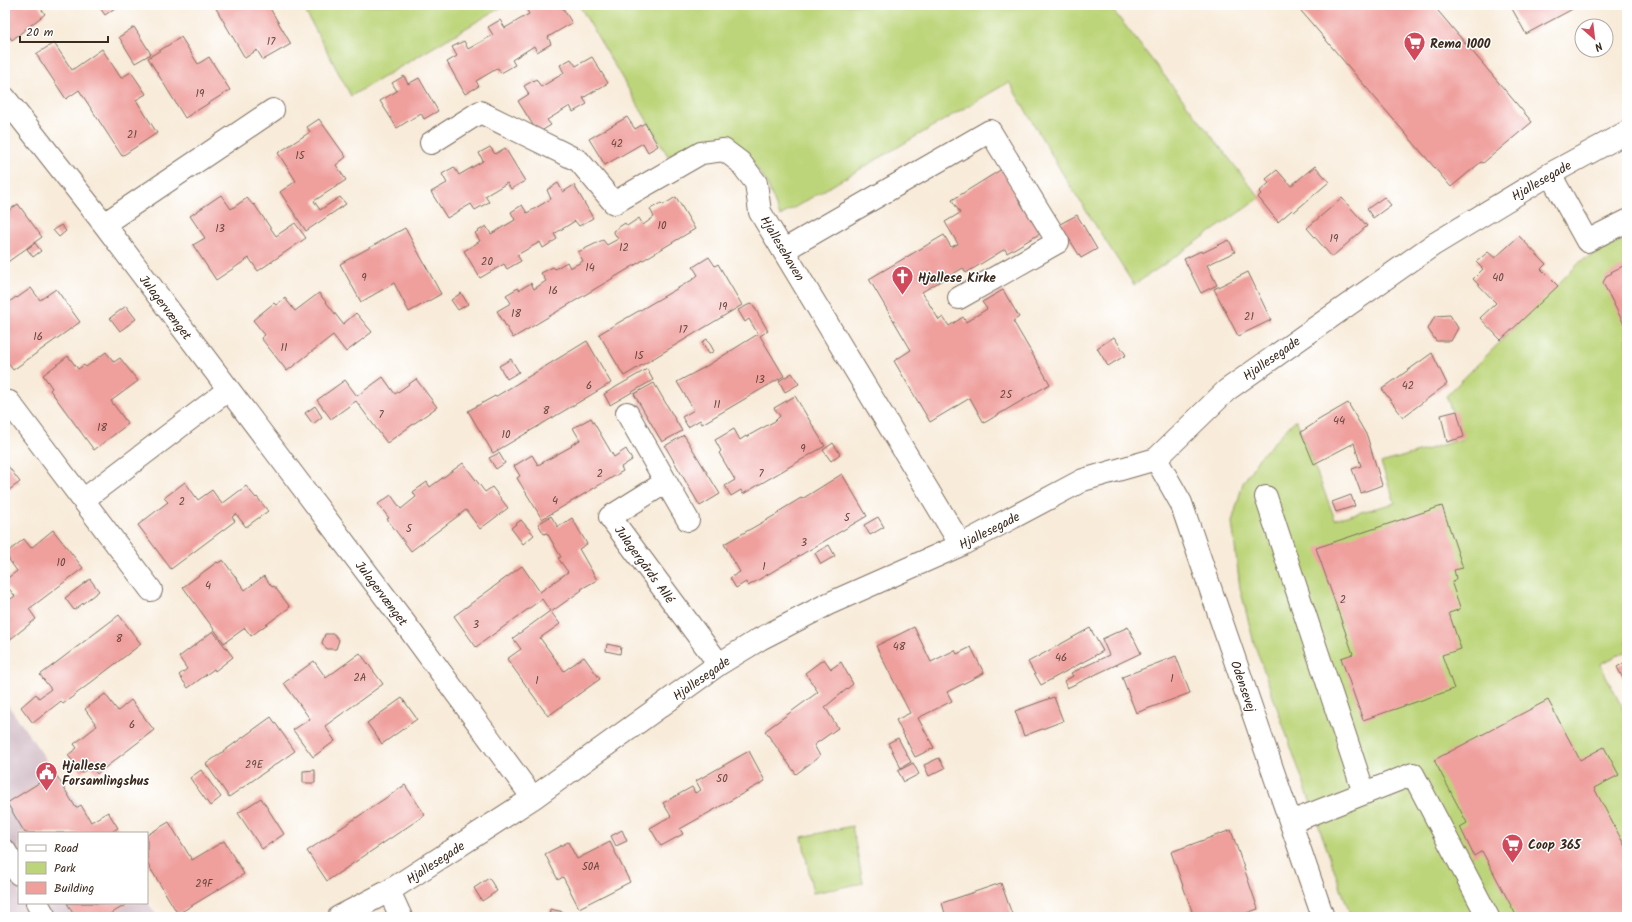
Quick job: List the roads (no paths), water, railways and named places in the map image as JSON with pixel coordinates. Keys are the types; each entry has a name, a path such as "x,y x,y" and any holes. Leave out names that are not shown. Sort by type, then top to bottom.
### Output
{"street":[{"name":"Julagervænget","path":"5,98 104,224 401,618 533,798"},
{"path":"104,224 273,110"},
{"name":"Hjallesehaven","path":"431,143 480,112 578,161 614,203 701,153 724,150 740,162 756,183 760,212 960,545"},
{"path":"784,250 990,131 1058,242 959,298"},
{"name":"Hjallesegade","path":"339,917 389,891 533,798 718,664 760,638 828,604 960,545 1084,480 1156,459 1227,390 1432,244 1550,174 1627,132"},
{"path":"1550,174 1587,241 1627,220"},
{"path":"83,500 228,390"},
{"path":"9,402 151,590"},
{"path":"627,413 688,520"},
{"name":"Odensevej","path":"1156,459 1181,503 1323,917"},
{"name":"Julagergårds Allé","path":"666,482 610,517 718,664"},
{"path":"1266,497 1364,793"},
{"path":"1290,822 1413,774 1488,917"},
{"path":"5,851 18,872"},
{"path":"389,891 401,917"},
{"path":"38,904 45,917"}],"place":[{"name":"Rema 1000","path":"1414,62"},
{"name":"Hjallese Kirke","path":"902,296"},
{"name":"Hjallese Forsamlingshus","path":"46,792"},
{"name":"Coop 365","path":"1512,864"}]}
